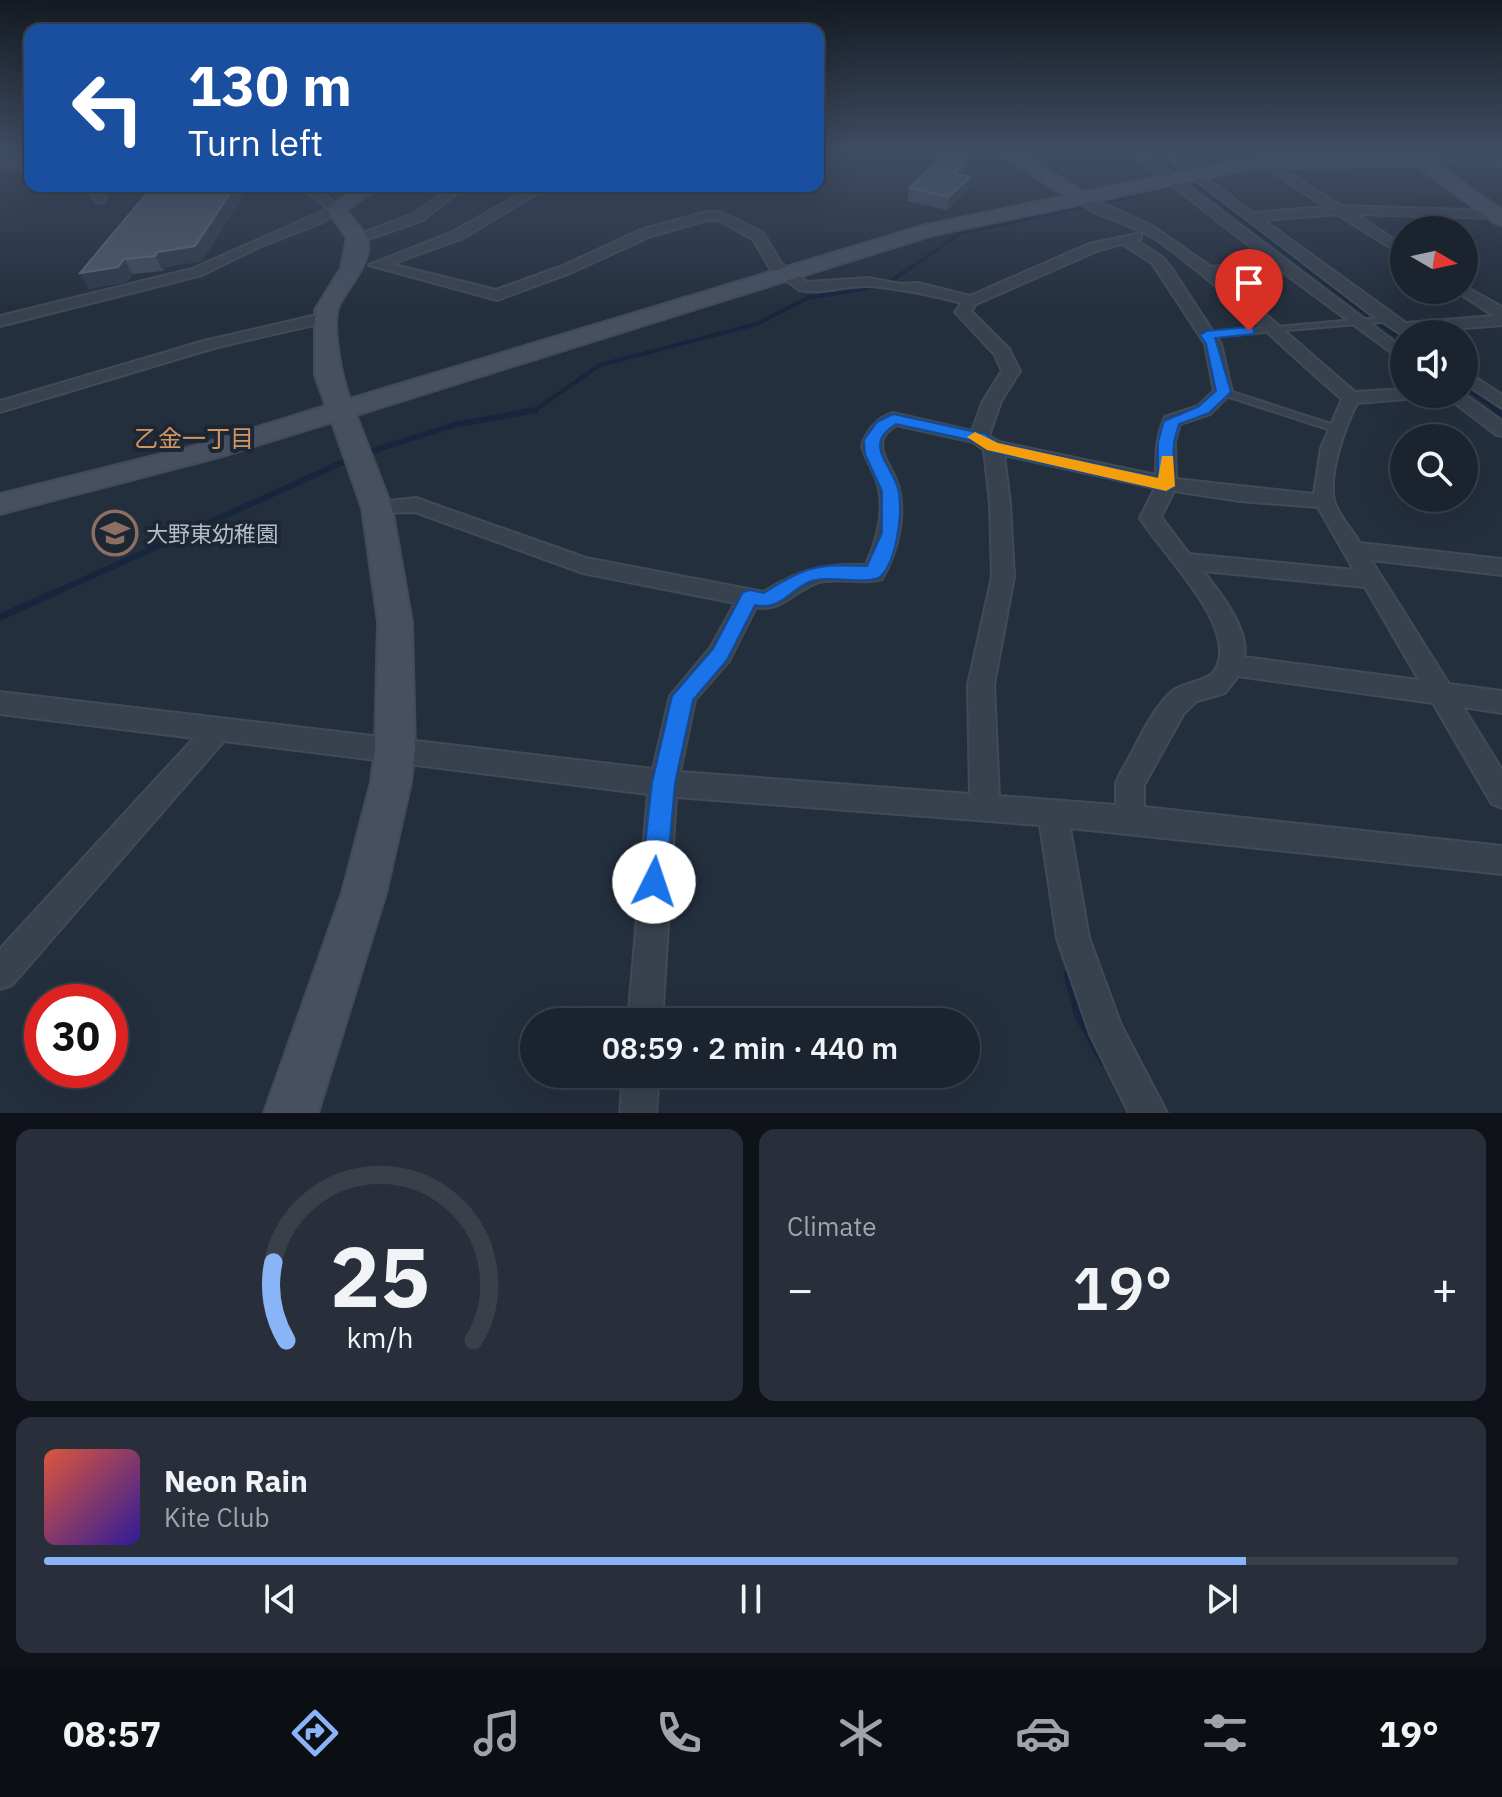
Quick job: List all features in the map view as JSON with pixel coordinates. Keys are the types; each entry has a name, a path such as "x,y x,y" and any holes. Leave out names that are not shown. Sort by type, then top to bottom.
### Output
{"street":[{"path":"291,1113 364,893 391,782 395,749 395,622 377,508 328,375 325,318 339,285 351,268 357,238 330,204"},
{"path":"0,321 197,272 222,263 254,245 315,223 344,204"},
{"path":"357,238 418,217 436,204"},
{"path":"351,268 377,265 458,235 512,204"},
{"path":"0,504 209,451 929,230 1081,204"},
{"path":"1089,204 1154,233 1207,272 1351,398 1390,395"},
{"path":"1205,204 1390,346"},
{"path":"1234,204 1392,320"},
{"path":"1329,204 1390,243"},
{"path":"1481,204 1499,217"},
{"path":"1252,217 1338,210 1499,217"},
{"path":"377,265 497,295 565,270 646,233 706,216 720,216 758,236 775,265 804,287 868,282 918,287 971,301"},
{"path":"985,808 981,685 1003,577 1000,503 986,442 992,401 1011,371 1003,353 963,312 971,301 1094,247 1154,233"},
{"path":"1124,239 1157,260 1213,344 1223,392 1204,410 1172,421 1166,442 1166,486 1150,518 1161,536 1185,561 1227,624 1234,647 1227,674 1216,686 1189,692 1175,705 1130,783 1130,819"},
{"path":"1207,272 1285,265"},
{"path":"1478,300 1502,317"},
{"path":"1472,320 1502,317"},
{"path":"0,407 210,344 325,318"},
{"path":"1478,385 1502,403"},
{"path":"1351,398 1334,428 1324,479 1324,501 1502,795"},
{"path":"1471,408 1502,430"},
{"path":"377,508 416,505 583,565 767,601 803,577 824,571 874,573 891,533 890,491 873,454 872,440 883,425 893,419 1166,486 1275,500 1324,501"},
{"path":"1355,550 1502,567"},
{"path":"1185,561 1373,580"},
{"path":"646,1008 658,827 683,696 720,654 750,597"},
{"path":"1230,665 1502,702"},
{"path":"0,703 664,783 1130,819 1502,860"},
{"path":"0,973 219,728"},
{"path":"1053,813 1073,938 1107,1034 1146,1111"},
{"path":"638,1113 640,1088"}],"lane":[{"path":"1207,335 1359,322 1390,326"},
{"path":"1223,392 1334,428"}],"building":[{"path":"138,204 223,204 195,246 158,252 155,256 124,259 118,267 80,273"}],"waterway":[{"path":"911,268 959,234 1097,204"},
{"path":"1220,204 1306,268"},
{"path":"532,411 600,365 757,324 807,298 874,287 894,279 913,266"},
{"path":"1303,266 1390,331"},
{"path":"1478,396 1499,412"},
{"path":"362,454 454,425 532,411"},
{"path":"527,412 532,411"},
{"path":"52,594 352,458"},
{"path":"0,617 56,592"},
{"path":"1068,974 1079,1016 1104,1062"}],"slow traffic":[{"path":"975,437 993,447 1166,486 1167,459"}],"place":[{"name":"大野東幼稚園","path":"115,533"}],"district":[{"name":"乙金一丁目","path":"194,438"}],"route":[{"path":"654,882 664,783 683,696 720,654 750,597 767,601 803,577 824,571 874,573 891,533 890,491 873,454 872,440 883,425 893,419 979,438 993,447 1166,486 1166,442 1172,421 1204,410 1223,392 1213,344 1207,335 1249,331"}]}
